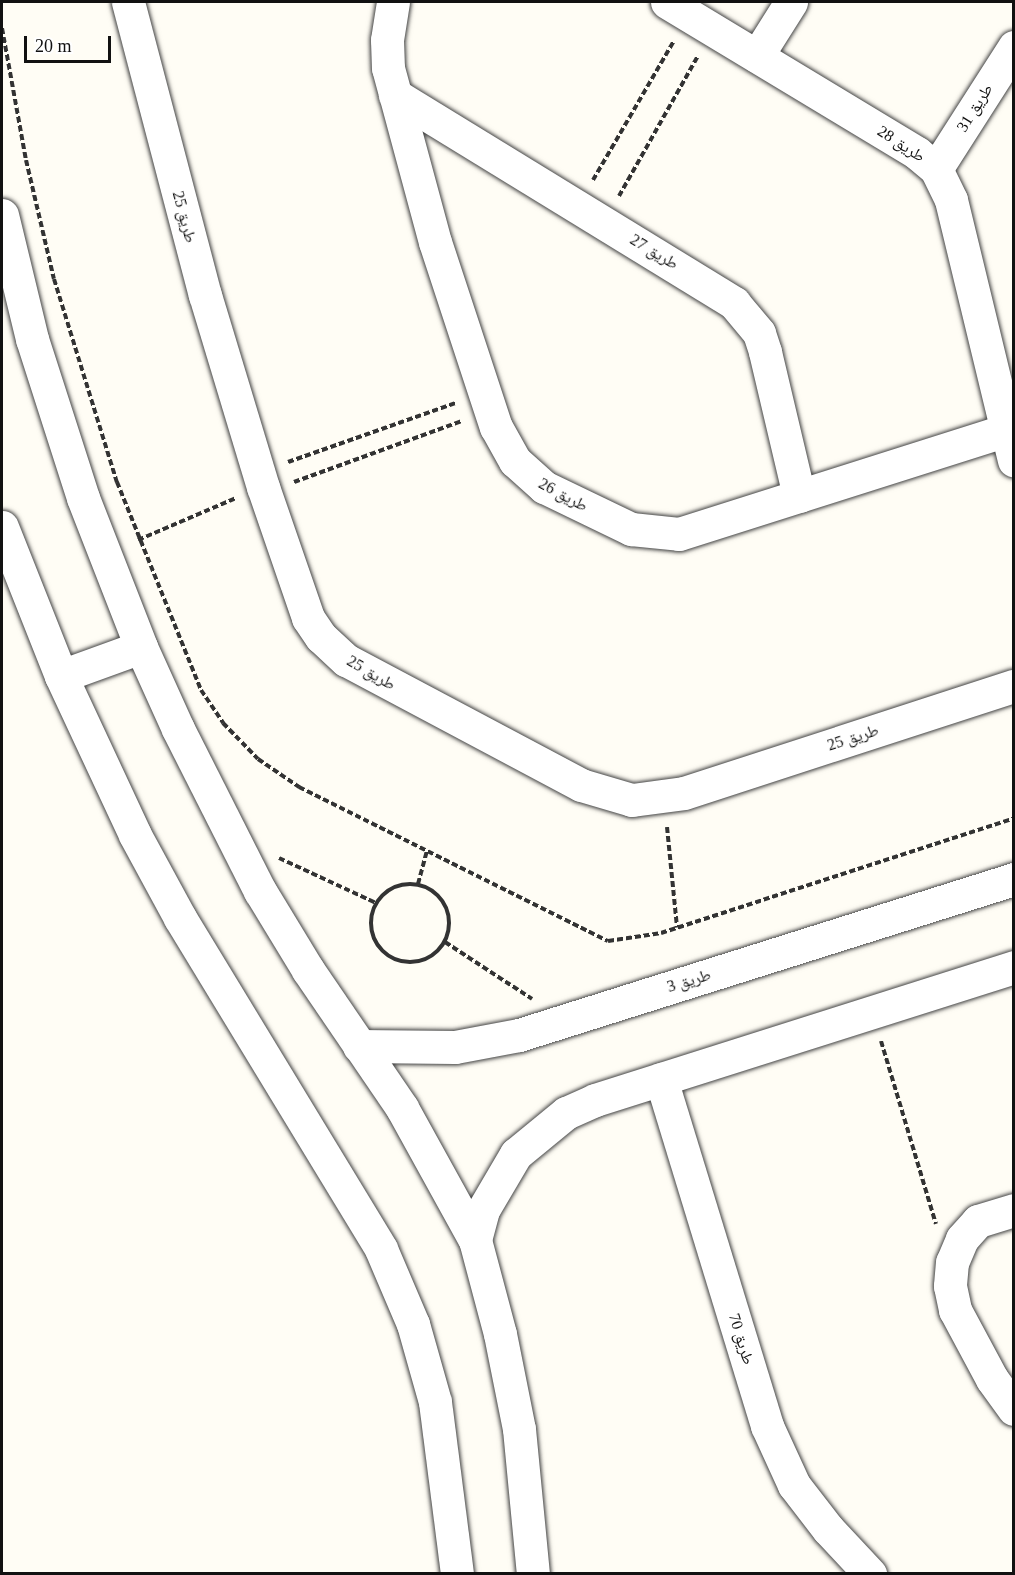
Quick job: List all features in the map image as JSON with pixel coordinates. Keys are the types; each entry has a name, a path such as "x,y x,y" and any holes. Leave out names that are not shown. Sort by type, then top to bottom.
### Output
{"street":[{"name":"طريق 25","path":"128,2 205,295 262,484 308,618 321,637 346,660 581,785 632,800 664,798 1014,686"},
{"name":"طريق 26","path":"393,2 387,40 395,95 435,242 487,402 504,445 529,475 561,496 647,534 679,534 1006,429"},
{"path":"757,56 791,2"},
{"name":"طريق 28","path":"690,15 917,153 936,169 951,200 1014,461"},
{"name":"طريق 31","path":"936,169 1014,47"},
{"name":"طريق 27","path":"395,95 718,291 748,316 765,352 799,496"},
{"path":"2,215 56,419 104,555 141,647 231,836 308,970 407,1118 475,1240 500,1334 519,1429 533,1574"},
{"path":"2,527 61,676 135,836 180,918 381,1249 413,1324 435,1402 457,1574"},
{"path":"61,676 141,647"},
{"name":"طريق 3","path":"359,1046 455,1047 519,1035 1014,879"},
{"path":"475,1240 497,1181 539,1132 595,1100 1014,967"},
{"name":"طريق 70","path":"661,1079 768,1426 794,1485 828,1529 870,1574"},
{"path":"1014,1210 978,1221 962,1239 952,1262 950,1286 956,1310 992,1379 1014,1409"}],"path":[{"path":"591,214 690,15"},
{"path":"591,214 690,15"},
{"path":"104,555 262,484 487,402"},
{"path":"262,484 487,402"},
{"path":"664,798 677,928"},
{"path":"231,836 376,903"},
{"path":"418,884 427,851"},
{"path":"418,884 430,888 446,906 450,918 444,942 427,959 402,962 390,958 374,939 371,927 376,903 394,886 418,884"},
{"path":"444,942 565,1020"},
{"path":"872,1012 927,1197 952,1262"}]}
